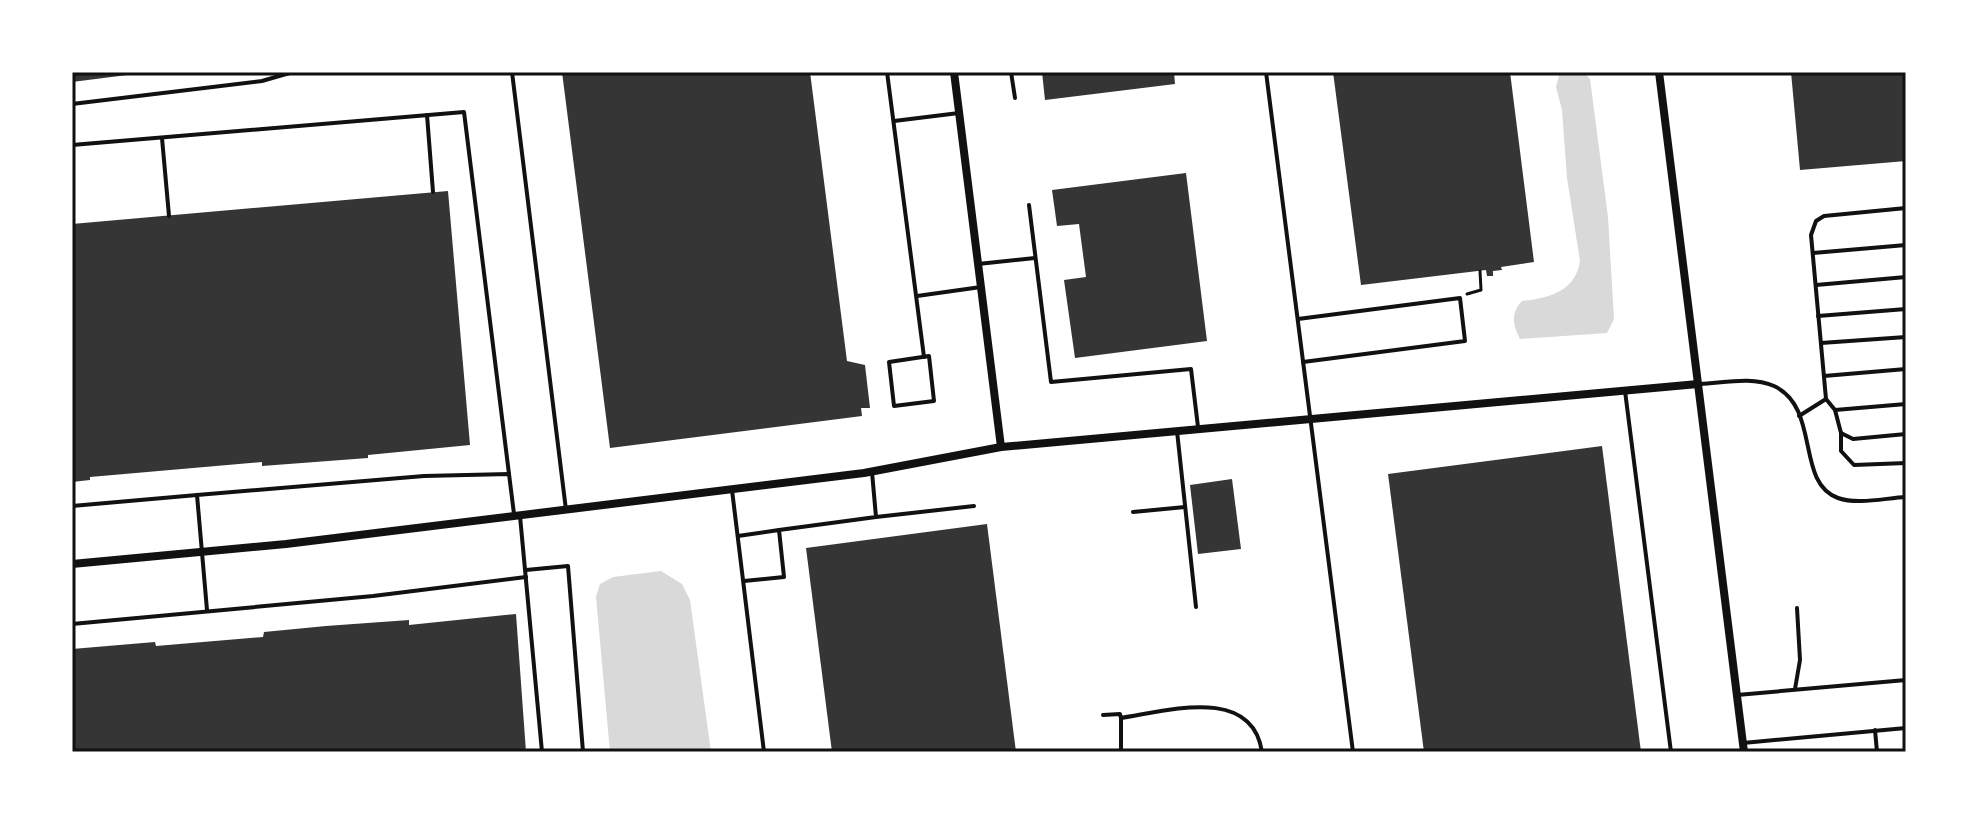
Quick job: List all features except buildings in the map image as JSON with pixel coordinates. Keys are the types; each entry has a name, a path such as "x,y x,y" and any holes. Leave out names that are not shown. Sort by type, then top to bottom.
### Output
{"street":[{"path":"954,72 1001,447"},
{"path":"1659,72 1744,747"},
{"path":"72,564 202,552 732,490 872,472 1001,447 1698,384"}],"lane":[{"path":"72,104 262,81 293,72"},
{"path":"512,72 566,510"},
{"path":"887,72 924,357"},
{"path":"1011,72 1015,98"},
{"path":"1266,72 1353,752"},
{"path":"72,145 464,112 509,474 526,577 542,752"},
{"path":"894,121 959,113"},
{"path":"427,115 433,192"},
{"path":"162,137 169,216"},
{"path":"1029,205 1051,382 1191,369 1198,429"},
{"path":"1906,208 1824,216 1816,221 1811,235 1826,399 1835,410 1841,433 1841,451 1854,465 1906,463"},
{"path":"1813,253 1906,245"},
{"path":"978,264 1035,258"},
{"path":"1816,285 1906,277"},
{"path":"917,296 981,287"},
{"path":"1298,319 1460,298 1465,341 1303,362"},
{"path":"1818,316 1906,309"},
{"path":"1821,343 1906,337"},
{"path":"929,356 934,401 894,406 889,362 924,357 929,356"},
{"path":"1824,376 1906,369"},
{"path":"1698,384 1750,381 1774,386 1791,399 1799,416 1810,444 1813,471 1820,488 1839,498 1906,497"},
{"path":"1625,391 1671,752"},
{"path":"1799,416 1826,399"},
{"path":"1835,410 1906,404"},
{"path":"1177,431 1196,607"},
{"path":"1841,433 1853,439 1906,434"},
{"path":"872,472 876,517"},
{"path":"72,506 424,476 509,474"},
{"path":"732,490 764,752"},
{"path":"197,495 207,610"},
{"path":"738,536 974,506"},
{"path":"1133,512 1185,507"},
{"path":"744,581 784,577 779,530"},
{"path":"525,570 568,566 583,752"},
{"path":"72,624 373,596 526,577"},
{"path":"1795,690 1800,660 1797,608"},
{"path":"1737,695 1906,680"},
{"path":"1121,718 1199,708 1232,711 1255,729 1262,752"},
{"path":"1103,715 1120,714 1121,752"},
{"path":"1744,747 1906,728"},
{"path":"1875,730 1877,752"}],"path":[{"path":"1460,298 1481,290 1480,271"}],"shaded area":[{"path":"1560,72 1584,72 1590,79 1608,217 1614,319 1607,333 1520,339 1514,320 1518,306 1522,301 1559,292 1573,280 1580,261 1567,178 1562,110 1556,87"},
{"path":"661,571 682,584 690,600 711,752 610,752 596,597 600,584 613,577"}]}
